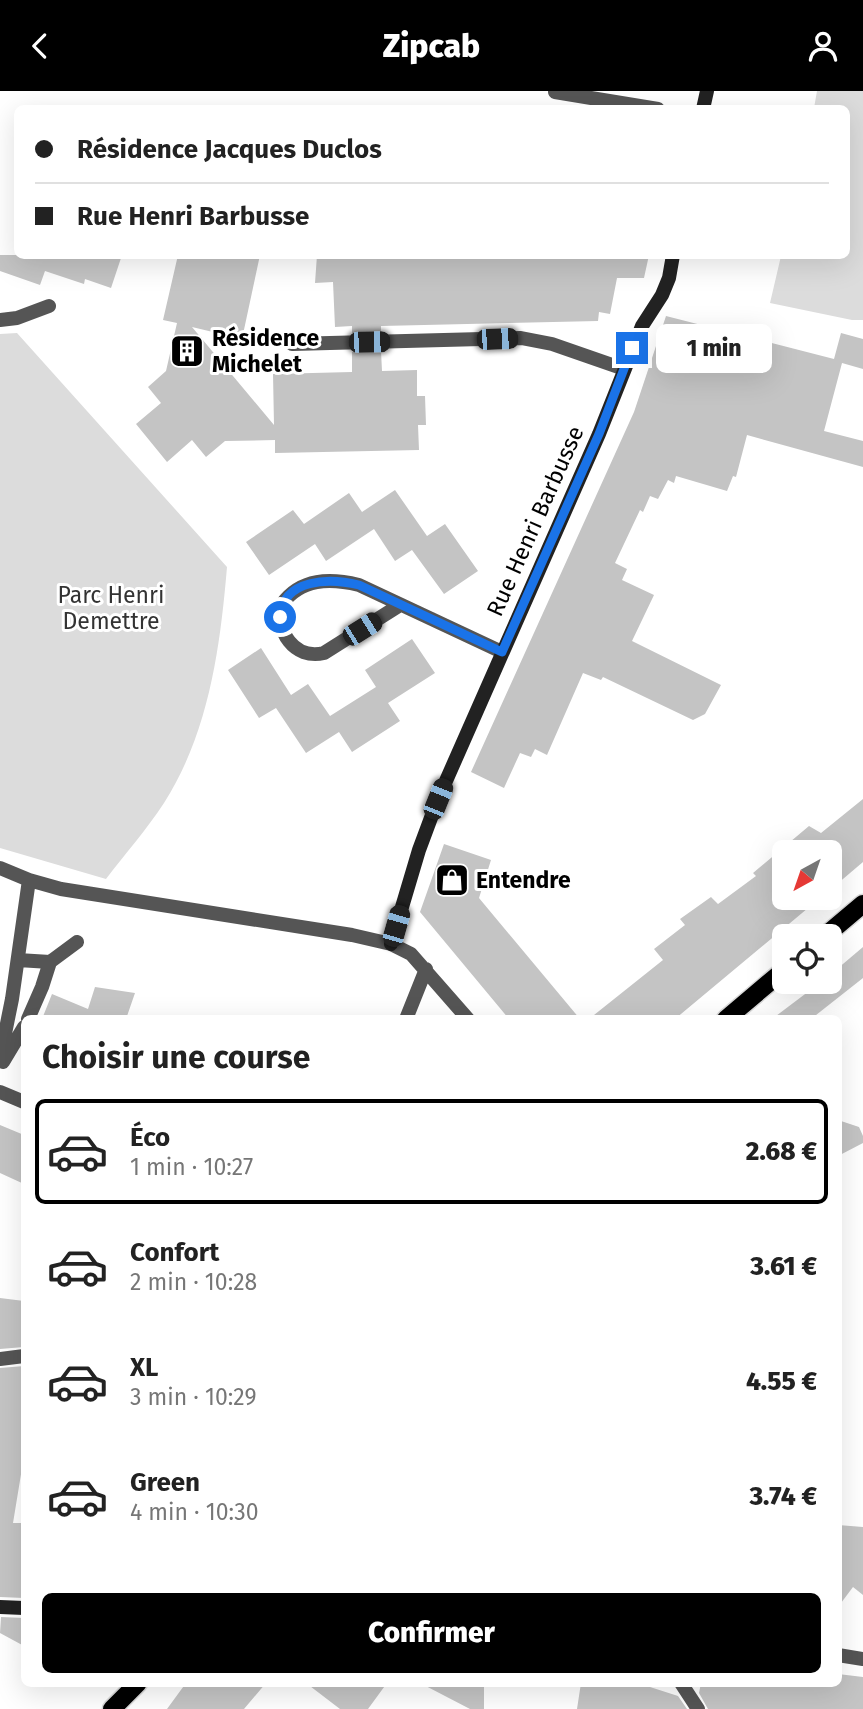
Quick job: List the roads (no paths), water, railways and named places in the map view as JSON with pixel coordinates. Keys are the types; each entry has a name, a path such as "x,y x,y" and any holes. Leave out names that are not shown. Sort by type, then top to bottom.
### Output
{"main road":[{"path":"840,924 863,905"},
{"path":"731,1015 772,980"},
{"path":"112,1709 134,1687"}],"street":[{"path":"555,92 634,105"},
{"name":"Rue Henri Barbusse","path":"391,944 419,850 438,799 599,434 642,326 662,295 672,259"},
{"path":"0,320 17,318 49,306"},
{"path":"292,344 522,338 552,344 624,369"},
{"path":"400,605 318,655 298,650 287,639 281,624 280,611 287,597 316,581 337,581 359,585 502,652"},
{"path":"0,868 29,880 83,893 352,935 391,944 411,954 426,968 465,1015"},
{"path":"0,1058 29,880"},
{"path":"18,960 50,961 77,942"},
{"path":"30,1015 50,961"},
{"path":"408,1015 426,968"},
{"path":"0,1066 21,1032"},
{"path":"0,1092 21,1102"},
{"path":"0,1359 21,1356"},
{"path":"0,1607 21,1608"},
{"path":"842,1656 863,1659"},
{"path":"684,1687 698,1709"}],"place":[{"name":"Résidence Michelet","path":"187,351"},
{"name":"Entendre","path":"452,880"}],"park label":[{"name":"Parc Henri Demettre","path":"111,608"}]}
